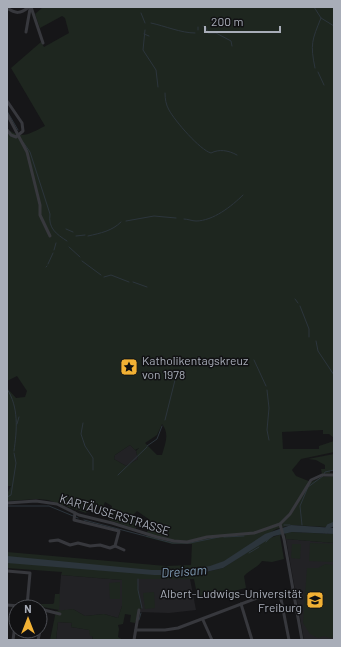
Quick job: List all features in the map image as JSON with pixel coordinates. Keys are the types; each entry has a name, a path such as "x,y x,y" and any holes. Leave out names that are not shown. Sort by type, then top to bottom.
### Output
{"street":[{"path":"7,8 17,13 22,13 30,7"},
{"path":"26,32 30,7"},
{"path":"30,7 42,43"},
{"path":"7,101 22,123 23,131 19,136 13,137 7,130"},
{"path":"7,114 27,152 40,205 40,215 50,236"},
{"name":"KARTÄUSERSTRASSE","path":"7,503 44,502 57,504 74,515 162,539 183,542 207,537 254,533 281,525 290,514 311,480 324,475 334,475"},
{"path":"74,515 75,520 119,531 115,546"},
{"path":"281,525 284,534 302,640"},
{"path":"50,541 58,540 70,545 78,543 90,546 100,545 110,548 115,546 124,550"},
{"path":"7,572 30,573 27,599"},
{"path":"136,630 170,630 203,620 257,598 293,592"},
{"path":"280,594 288,640"},
{"path":"241,604 252,640"},
{"path":"134,640 139,610"},
{"path":"48,611 60,614"},
{"path":"203,620 212,640"}],"shaded area":[{"path":"43,7 334,7 334,438 329,434 323,434 323,430 282,432 283,449 319,449 319,446 334,441 334,452 301,459 292,470 296,476 311,482 322,477 334,476 334,523 326,527 291,525 276,529 229,559 193,575 223,568 267,539 282,534 280,536 284,559 272,562 262,561 244,576 246,588 198,600 194,579 137,579 141,608 135,623 130,622 131,615 125,614 123,624 118,625 118,637 123,640 93,640 92,636 90,636 89,630 71,627 72,623 58,622 56,640 50,640 56,611 73,609 85,616 104,614 118,618 122,606 122,580 61,575 62,572 7,568 7,552 166,566 191,565 192,544 172,544 146,537 150,520 137,511 133,515 136,529 109,520 112,506 105,502 103,507 91,505 86,513 48,500 38,499 7,501 7,494 11,486 7,486 7,388 16,398 25,397 27,391 17,376 7,381 7,128 16,134 21,135 30,133 45,126 11,68 41,42 44,47 69,33 65,18 62,16 40,28 35,14","holes":["162,424 166,432 166,439 162,455 157,455 145,443 157,435","130,445 135,450 139,448 136,451 138,459 126,466 114,459 115,455"]},
{"path":"130,445 136,451 138,459 126,466 114,459 115,455"},
{"path":"334,454 334,470 330,470 330,473 322,474 321,469 325,469 325,465 316,460 308,459"},
{"path":"285,533 334,534 334,543 286,539"},
{"name":"Albert-Ludwigs-Universität Freiburg","path":"286,539 334,543 334,640 304,640"},
{"path":"310,543 334,544 334,562 309,561"},
{"path":"292,544 301,544 300,559 291,558"},
{"path":"325,564 334,565 334,637 330,638 324,636 318,638 310,634 303,623 307,568 318,568"},
{"path":"61,575 122,580 122,606 118,618 104,614 85,616 73,609 58,612"},
{"path":"136,579 190,579 196,610 169,613 140,612 141,608"},
{"path":"120,582 120,599 110,599 109,583"},
{"path":"154,592 155,608 145,609 143,593"},
{"path":"55,594 60,594 59,610 48,608 48,604 54,603"},
{"path":"58,622 72,623 71,627 90,630 93,640 56,640"}],"water":[{"name":"Dreisam","path":"291,525 334,528 334,534 292,532 274,536 223,568 193,575 154,575 7,563 7,556 152,570 186,570 210,566 224,561 265,534"}],"waterway":[{"path":"314,7 321,18 334,26"},
{"path":"141,13 145,23"},
{"path":"315,68 312,47 321,18"},
{"path":"151,23 179,31 195,33"},
{"path":"203,26 206,27 208,33 216,33 231,41 232,46"},
{"path":"145,30 143,50 156,70 158,87"},
{"path":"144,34 149,36"},
{"path":"318,72 324,85"},
{"path":"165,93 166,104 172,115 182,128 201,147 211,153 224,151 237,155"},
{"path":"7,111 18,130"},
{"path":"23,142 30,152 50,214 50,223 56,233 67,241"},
{"path":"184,219 196,221 215,216 228,208 243,195"},
{"path":"126,221 154,216 176,218"},
{"path":"88,236 110,230 121,222"},
{"path":"66,229 73,232"},
{"path":"76,236 85,235"},
{"path":"54,250 56,243"},
{"path":"69,247 80,257"},
{"path":"48,264 53,253"},
{"path":"82,261 101,275"},
{"path":"104,277 111,275 129,282"},
{"path":"133,282 147,287"},
{"path":"295,299 298,303"},
{"path":"300,306 309,329 309,337"},
{"path":"316,341 318,351 334,375"},
{"path":"254,360 266,386"},
{"path":"165,420 175,380"},
{"path":"7,389 14,403 16,419 14,451"},
{"path":"267,390 269,408 267,430 269,440"},
{"path":"17,424 19,417"},
{"path":"83,423 81,434 85,446 93,458 93,470"},
{"path":"147,446 157,439 162,426"},
{"path":"118,475 147,447"},
{"path":"7,497 11,495 16,463 14,453"},
{"path":"324,474 325,472 334,470"},
{"path":"302,525 300,506 308,487 323,476"},
{"path":"7,506 49,506 78,518"},
{"path":"84,520 172,543 190,543 219,537"},
{"path":"326,531 329,526 334,524"},
{"name":"Dreisam","path":"284,525 290,525"},
{"path":"224,537 244,536"},
{"name":"Dreisam","path":"266,542 271,536"},
{"path":"249,553 259,547"},
{"path":"138,579 138,590 142,608"},
{"path":"139,620 141,613"}],"place":[{"name":"Katholikentagskreuz von 1978","path":"129,367"},
{"name":"Albert-Ludwigs-Universität Freiburg","path":"315,600"}]}
